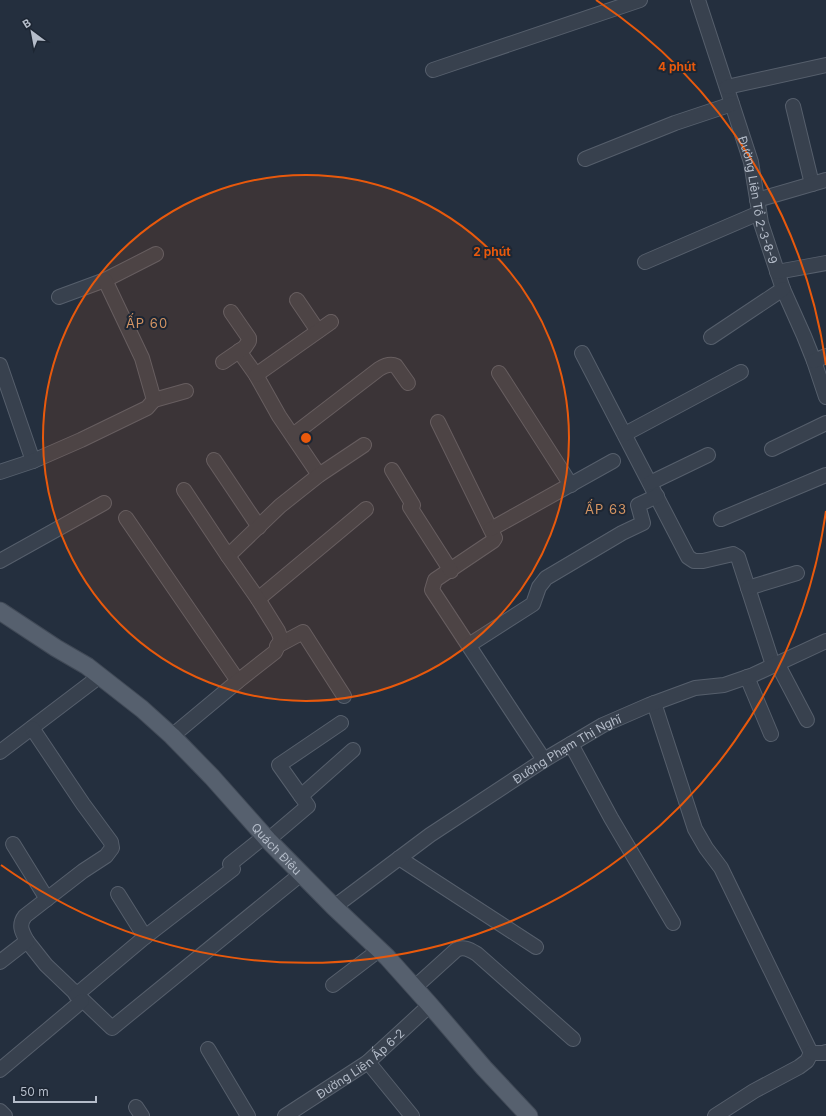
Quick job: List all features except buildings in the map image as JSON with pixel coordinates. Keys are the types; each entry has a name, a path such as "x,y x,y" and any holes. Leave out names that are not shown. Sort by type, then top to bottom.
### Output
{"main road":[{"name":"Quách Điêu","path":"0,611 56,648 87,666 142,709 172,736 266,838 379,950 430,1005 484,1068 529,1116"}],"street":[{"path":"433,70 640,0"},
{"name":"Đường Liên Tổ 2-3-8-9","path":"698,0 751,162 761,223 783,289 820,359 826,397"},
{"path":"727,88 826,64"},
{"path":"585,159 675,123 732,104"},
{"path":"793,106 812,184"},
{"path":"645,262 758,206 812,184 826,180"},
{"path":"59,297 105,280 156,254"},
{"path":"777,272 826,263"},
{"path":"105,280 142,358 154,400"},
{"path":"711,337 783,289"},
{"path":"297,300 318,331"},
{"path":"223,362 248,344 250,340 230,312"},
{"path":"256,375 330,322"},
{"path":"239,351 256,375 279,416 319,475"},
{"path":"582,353 688,557 694,561 703,561 733,554 738,557 775,664 807,720"},
{"path":"292,435 385,366 393,364 396,366 408,383"},
{"path":"0,365 33,461"},
{"path":"625,434 741,372"},
{"path":"498,373 571,484"},
{"path":"0,472 33,461 147,408 154,400 186,391"},
{"path":"438,422 495,536 494,540 435,580 432,590 544,760"},
{"path":"772,449 826,423"},
{"path":"228,556 280,506 319,475 364,445"},
{"path":"650,483 708,455"},
{"path":"214,460 259,526"},
{"path":"491,528 613,461"},
{"path":"392,470 412,505 410,507 450,571"},
{"path":"722,519 826,475"},
{"path":"172,736 275,652 281,639 278,631 258,598 184,490"},
{"path":"469,645 533,604 539,587 546,578 643,522 638,505 657,496"},
{"path":"0,561 104,503"},
{"path":"258,598 366,509"},
{"path":"126,518 238,681"},
{"path":"748,588 797,573"},
{"path":"277,646 303,632 344,696"},
{"name":"Đường Phạm Thị Nghĩ","path":"334,907 430,835 544,760 603,725 654,703 695,688 724,684 747,677 826,642"},
{"path":"0,752 100,676"},
{"path":"747,677 771,734"},
{"path":"654,703 695,829 706,848 721,868 811,1053"},
{"path":"0,1070 145,937 233,869 230,864 308,806 279,764 341,723"},
{"path":"32,728 112,844 112,848 106,856 83,870 25,916 22,922 21,930 27,941 46,965 112,1028 301,874"},
{"path":"571,744 611,818 673,924"},
{"path":"301,796 353,750"},
{"path":"13,844 47,899"},
{"path":"399,858 536,947"},
{"path":"118,894 145,937"},
{"path":"0,962 27,941"},
{"path":"414,988 456,950 466,948 477,954 573,1039"},
{"path":"333,985 379,950"},
{"name":"Đường Liên Ấp 6-2","path":"285,1116 368,1062 430,1005"},
{"path":"208,1049 248,1116"},
{"path":"811,1053 826,1052"},
{"path":"715,1116 754,1091 799,1067 807,1061 811,1053"},
{"path":"368,1062 412,1116"},
{"path":"0,1111 5,1116"}],"district":[{"name":"ẤP 60","path":"147,323"},
{"name":"ẤP 63","path":"606,509"}]}
